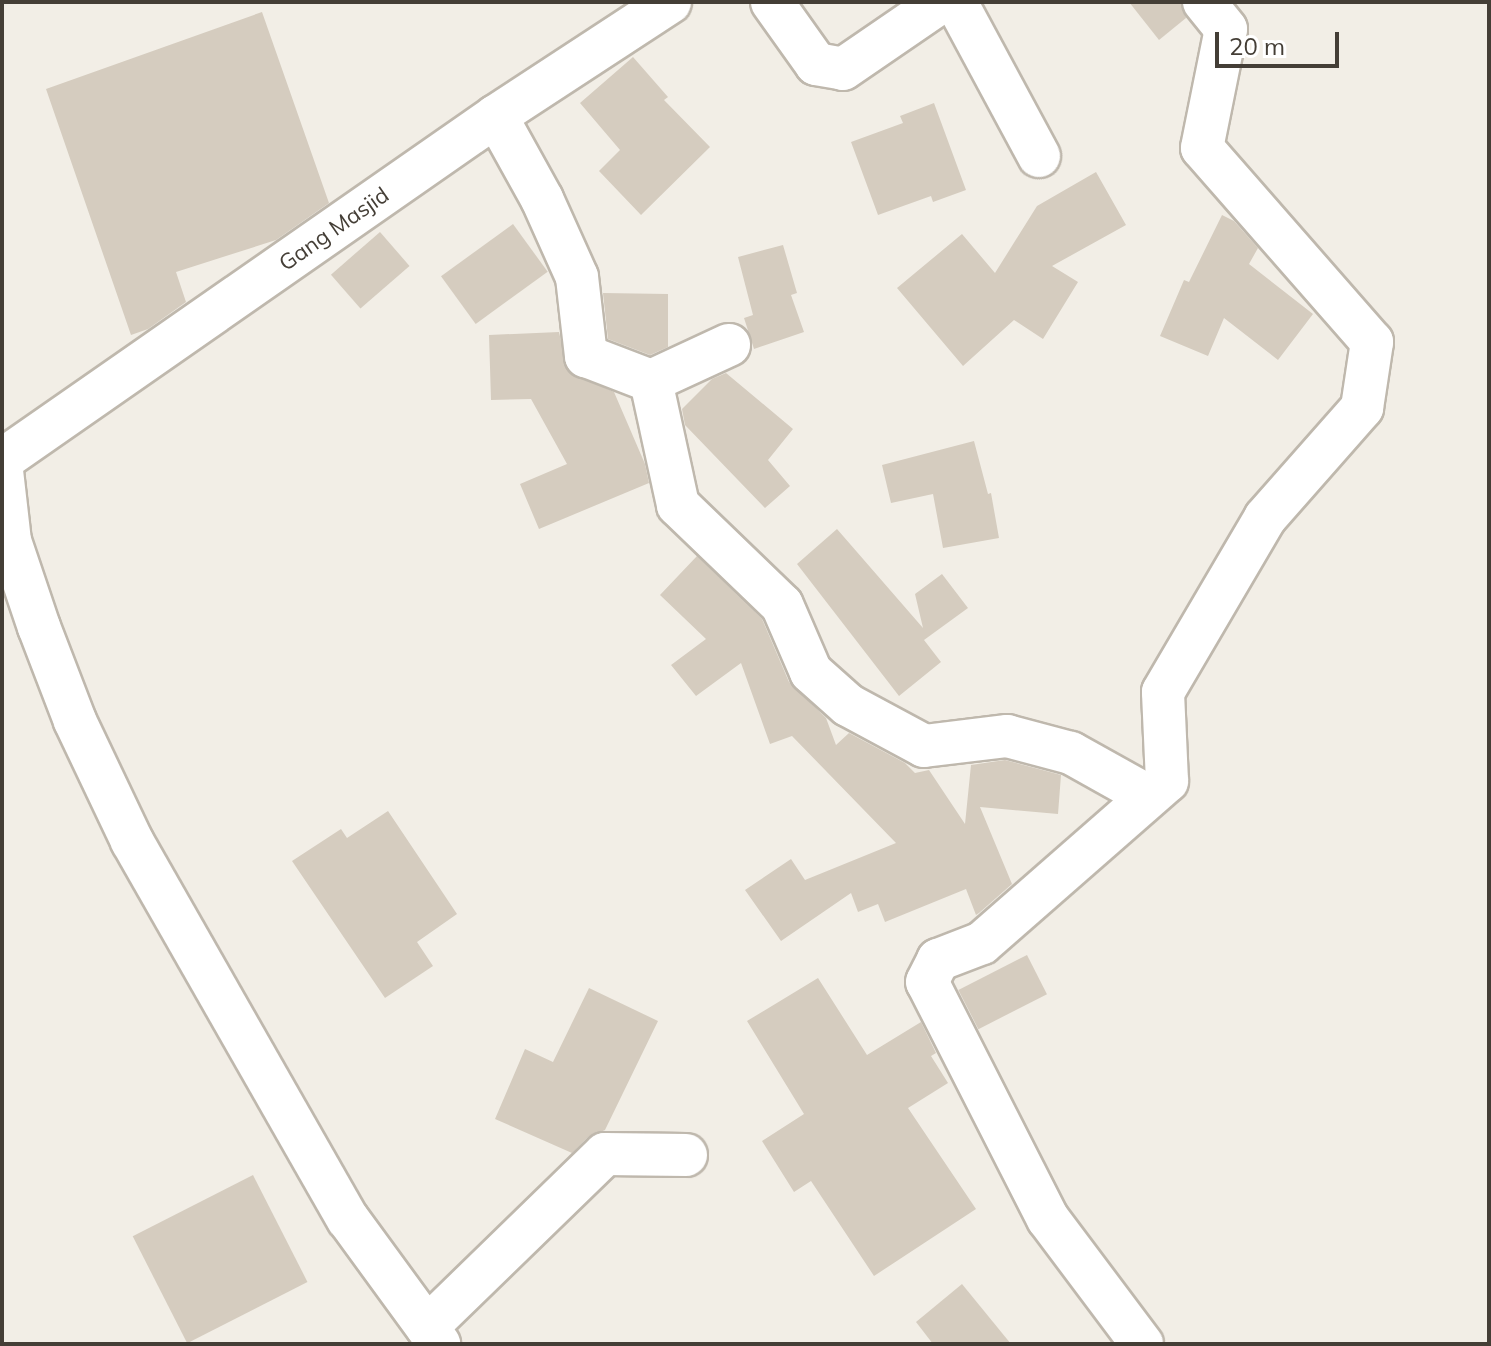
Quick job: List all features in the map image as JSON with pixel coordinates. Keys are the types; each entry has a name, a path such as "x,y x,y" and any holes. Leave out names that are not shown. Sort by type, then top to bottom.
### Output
{"street":[{"name":"Gang Masjid","path":"2,460 496,116 670,2"},
{"path":"772,2 816,64 843,69 941,2"},
{"path":"956,2 1039,156"},
{"path":"1142,1344 1048,1219 927,982 938,960 982,943 1167,781 1163,692 1265,518 1362,408 1372,342 1202,148 1226,29 1204,2"},
{"path":"496,116 542,199 577,277 586,356 651,381 729,345"},
{"path":"651,381 678,505 782,605 811,672 848,705 924,746 1007,736 1071,753 1148,796"},
{"path":"2,471 10,541 39,627 75,721 132,841 348,1219 433,1336 605,1154 686,1155"}],"building":[{"path":"1129,2 1181,2 1186,18 1159,40"},
{"path":"262,12 329,203 276,240 176,272 186,302 148,329 131,335 46,89"},
{"path":"633,57 668,97 664,100 710,147 641,215 599,171 620,150 580,103"},
{"path":"934,103 966,190 933,202 931,196 878,215 851,142 903,123 900,116"},
{"path":"1096,172 1126,225 1052,266 1078,282 1043,339 1014,320 963,366 897,288 962,234 995,273 1037,206"},
{"path":"1222,215 1234,221 1258,248 1249,264 1313,314 1278,360 1224,318 1208,356 1160,336 1184,280 1189,282"},
{"path":"513,224 548,272 476,324 441,276"},
{"path":"380,232 410,266 360,309 331,275"},
{"path":"783,245 797,293 791,295 804,332 754,349 744,318 753,315 738,257"},
{"path":"603,293 668,294 668,347 650,355 608,339"},
{"path":"559,332 568,371 614,392 645,464 649,483 539,529 520,484 567,464 531,399 491,400 489,335"},
{"path":"726,373 793,429 768,460 790,486 765,508 685,425 682,409 712,379"},
{"path":"974,441 988,494 991,493 999,538 943,548 933,494 891,503 882,465"},
{"path":"837,529 923,628 915,594 942,574 968,608 924,640 941,662 899,696 797,564"},
{"path":"697,556 762,619 789,682 826,718 836,745 849,733 905,763 915,773 929,770 965,824 971,765 1005,760 1061,775 1058,814 980,807 1012,884 979,913 976,915 966,889 885,922 878,904 858,912 851,893 781,941 745,890 791,859 805,880 896,843 792,736 770,744 741,663 696,696 671,665 706,639 660,595"},
{"path":"388,811 457,914 417,942 433,966 385,998 292,861 341,829 347,838"},
{"path":"1027,955 1047,994 978,1029 958,990"},
{"path":"818,978 867,1055 921,1022 936,1053 931,1056 948,1083 908,1108 976,1209 874,1276 811,1181 794,1192 762,1141 804,1114 747,1021"},
{"path":"589,988 658,1021 605,1130 588,1137 572,1153 495,1119 525,1049 553,1062"},
{"path":"253,1175 307,1282 187,1343 133,1236"},
{"path":"962,1284 1011,1344 933,1344 916,1322"}]}
